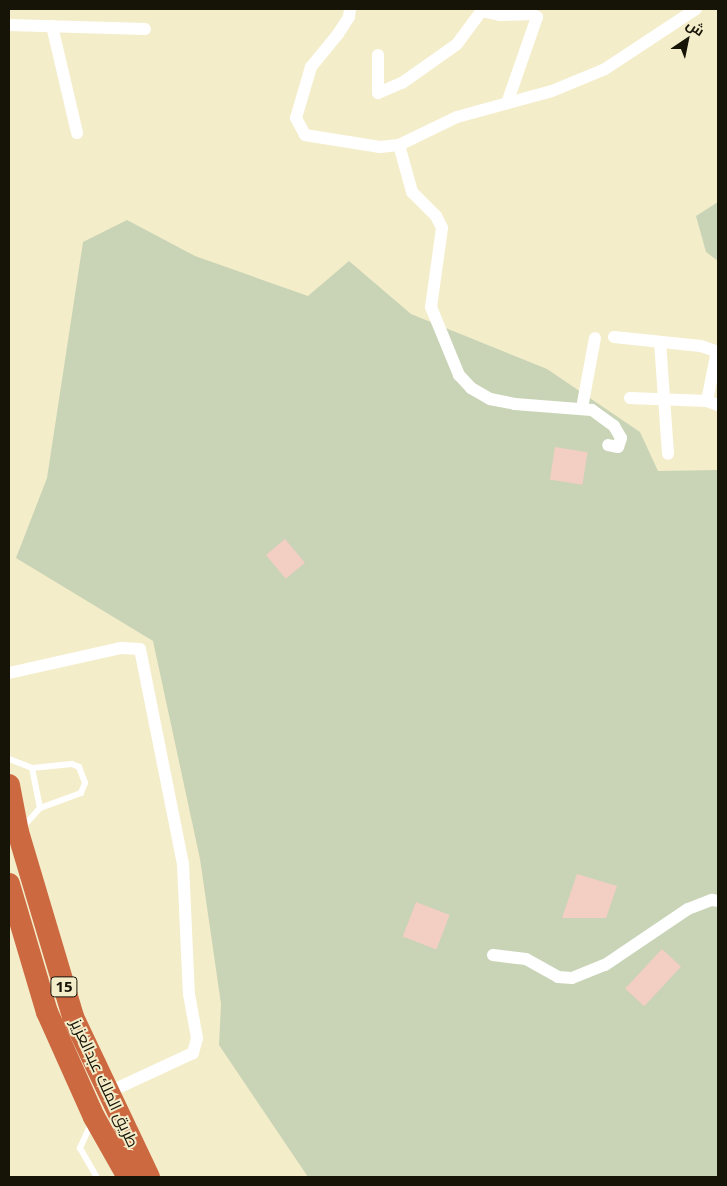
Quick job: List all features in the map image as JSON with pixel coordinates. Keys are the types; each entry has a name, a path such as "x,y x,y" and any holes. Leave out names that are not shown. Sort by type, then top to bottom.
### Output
{"highway":[{"name":"طريق الملك عبدالعزيز","path":"9,785 18,832 73,1017 107,1093 149,1177"},
{"name":"طريق الملك عبدالعزيز","path":"9,884 47,1012 94,1117 128,1177"}],"street":[{"path":"350,9 338,34 311,67 296,118 305,135 380,147 399,145 457,117 552,91 605,69 696,9"},
{"path":"378,55 378,93 402,83 457,44 482,10 500,15 532,14 536,17 507,103"},
{"path":"9,25 145,29"},
{"path":"52,26 77,133"},
{"path":"399,145 412,192 436,216 442,228 430,307 458,375 471,388 490,399 515,404 582,408 602,415 619,432 622,438 618,447 608,445"},
{"path":"614,337 718,351 713,403 664,398 630,398"},
{"path":"582,408 595,338"},
{"path":"660,342 668,454"},
{"path":"9,674 121,648 140,649 183,864 189,994 197,1038 193,1053 107,1093"},
{"path":"493,955 526,959 558,977 572,978 605,964 688,909 712,900 718,901"}],"lane":[{"path":"9,760 32,768 72,764 79,767 85,783 81,793 40,808 18,832"},
{"path":"32,768 40,808"},
{"path":"94,1117 80,1148 97,1177"}],"green space":[{"path":"718,202 718,261 706,252 696,216"},
{"path":"127,220 195,256 308,296 349,261 411,314 547,369 640,432 658,471 718,470 718,1177 308,1177 219,1045 221,1004 200,859 153,641 16,558 47,478 83,242"}],"building":[{"path":"555,447 588,452 582,485 550,480"},
{"path":"285,539 305,563 286,579 266,555"},
{"path":"577,874 617,886 606,918 562,918"},
{"path":"416,902 450,915 436,949 403,937"},
{"path":"662,949 681,967 644,1006 625,988"}]}
